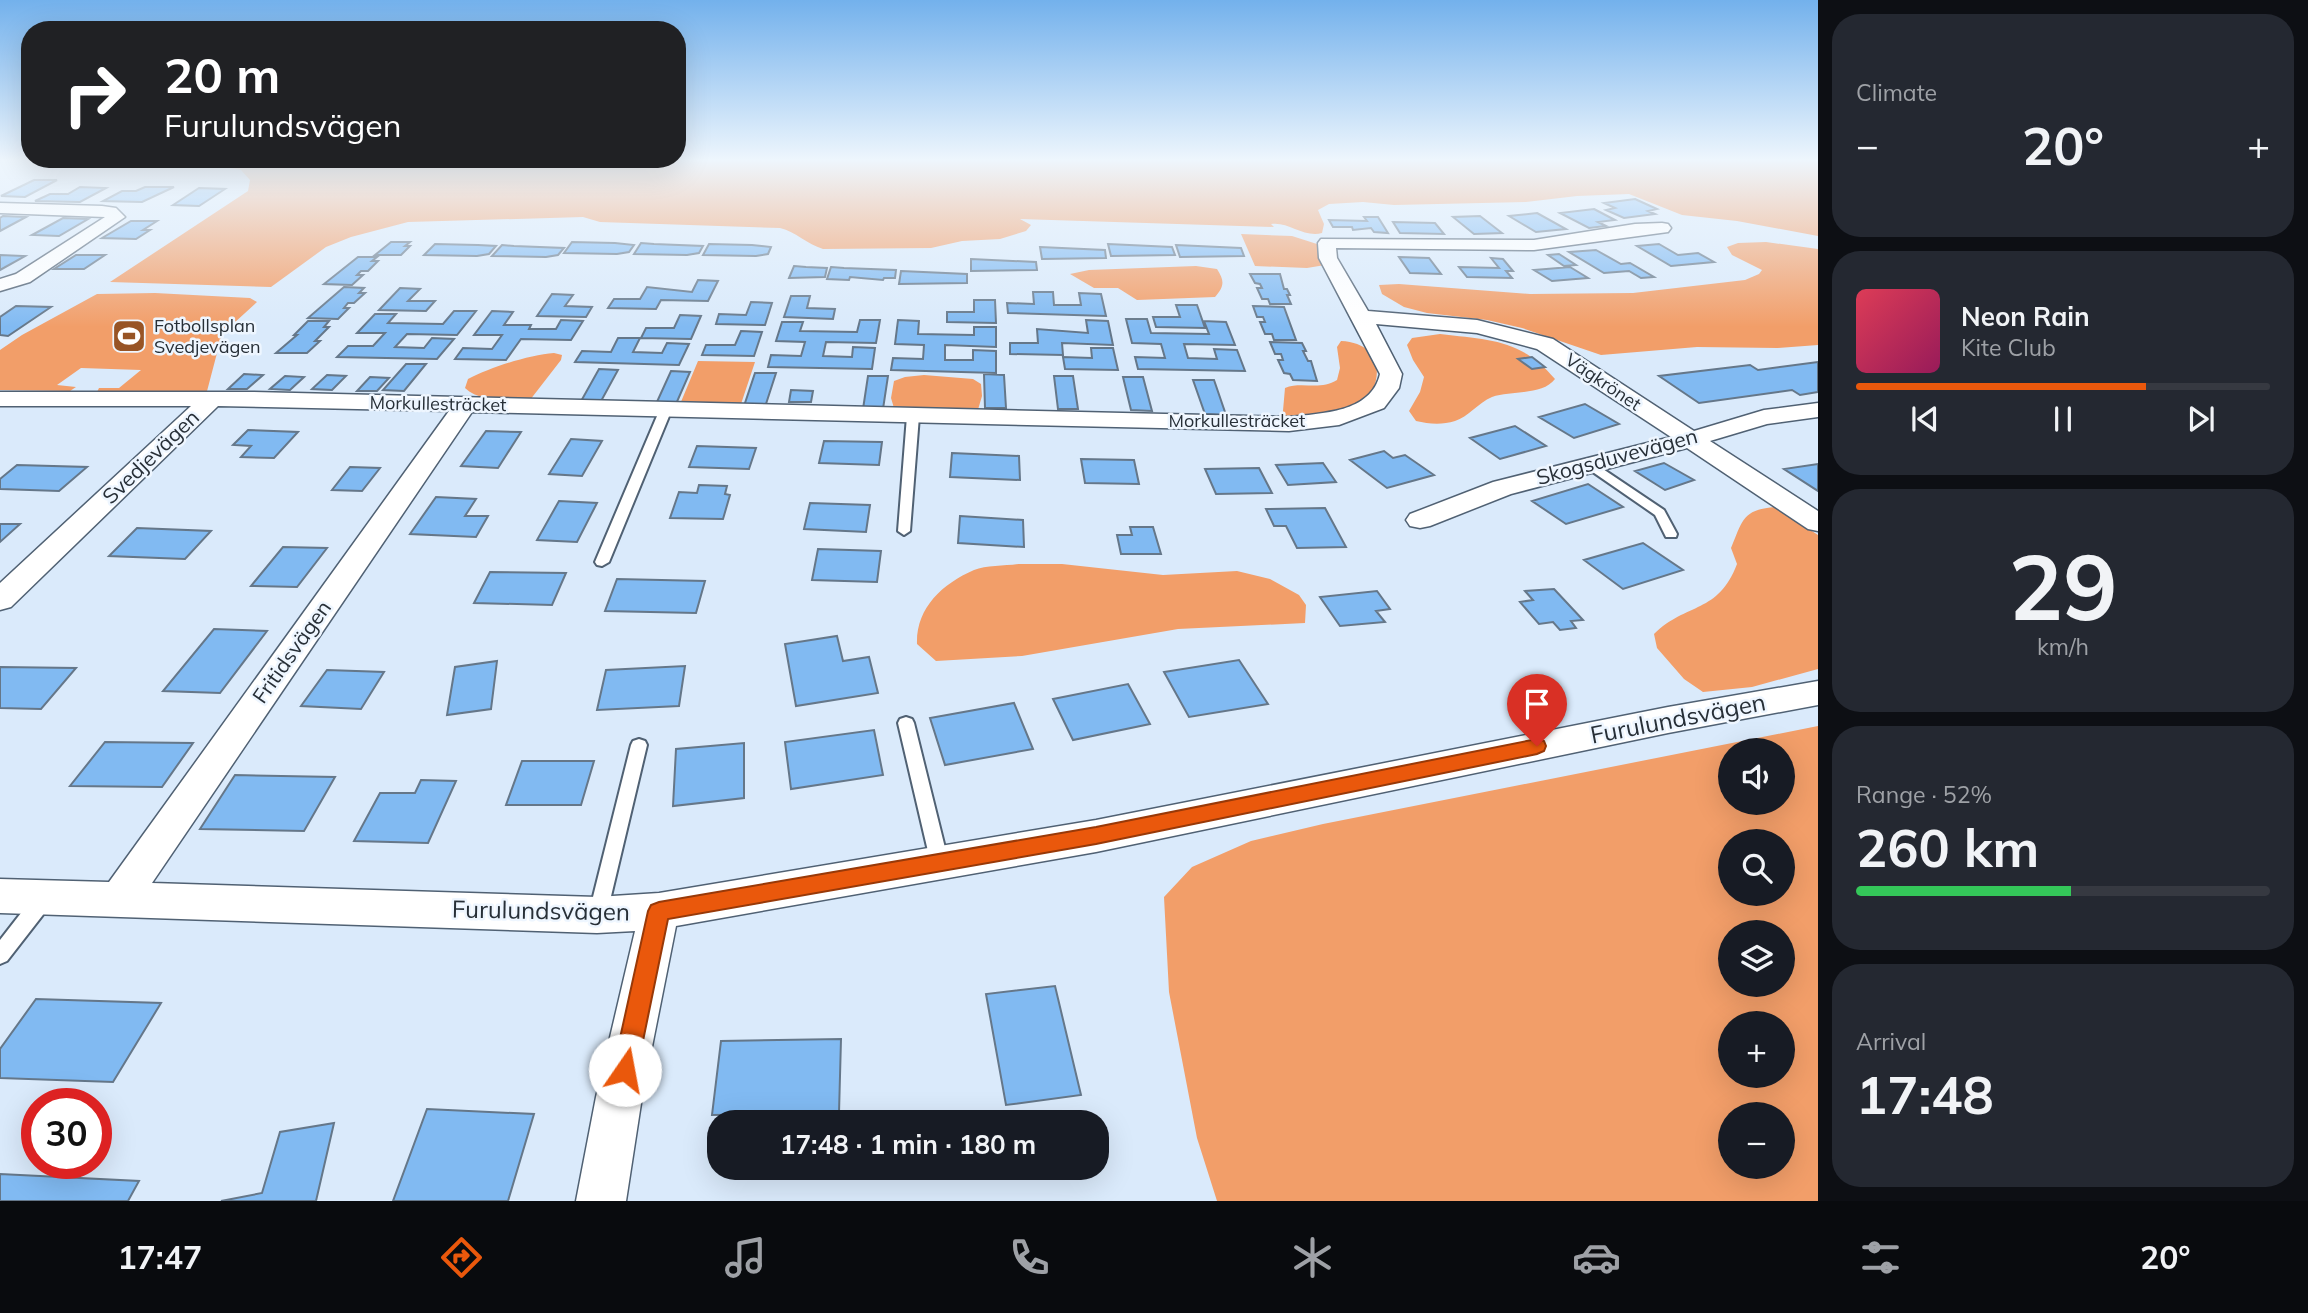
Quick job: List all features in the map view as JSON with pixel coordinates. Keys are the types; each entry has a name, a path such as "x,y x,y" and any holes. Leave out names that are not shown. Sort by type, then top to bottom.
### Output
{"street":[{"path":"0,285 23,278 116,217 111,215"},
{"name":"Morkullesträcket","path":"211,400 1289,424 1339,418 1376,403 1388,388 1391,374 1328,258 1327,243 1534,246 1635,229 1662,228"},
{"name":"Vägkrönet","path":"1360,317 1476,325 1521,335 1566,356 1818,523"},
{"name":"Svedjevägen","path":"0,399 211,400"},
{"name":"Svedjevägen","path":"0,600 211,400"},
{"name":"Fritidsvägen","path":"120,898 465,405"},
{"name":"Skogsduvevägen","path":"1420,520 1502,488 1689,440 1764,417 1818,410"},
{"name":"Furulundsvägen","path":"0,896 597,915 659,911 1096,836 1668,720 1818,693"},
{"path":"601,1201 619,1097 659,911"}],"lane":[{"path":"602,562 666,409"},
{"path":"904,531 913,416"},
{"path":"1591,465 1660,513 1671,534"},
{"path":"906,723 940,864"},
{"path":"597,915 639,745"},
{"path":"0,955 46,896"}],"shaded area":[{"path":"212,215 1320,215 1324,224 1322,233 1315,234 1277,224 1271,224 1274,227 1020,219 1031,225 1026,231 1000,239 962,241 931,248 823,249 780,228 600,222 583,217 408,222 351,237 326,247 271,287 110,282"},
{"path":"1682,215 1818,215 1818,236 1737,221"},
{"path":"1241,234 1292,236 1317,244 1325,265 1307,268 1255,266"},
{"path":"1766,242 1818,249 1818,345 1778,348 1697,347 1601,355 1522,328 1404,307 1382,294 1379,285 1399,284 1530,294 1633,293 1745,280 1762,270 1732,255 1727,247 1738,243"},
{"path":"1196,266 1217,269 1222,284 1215,297 1137,300 1118,288 1094,288 1070,274 1089,270"},
{"path":"155,293 250,298 257,302 222,334 206,395 97,392 99,388 119,388 141,370 81,368 57,385 76,387 70,391 0,390 0,350 22,335 97,294"},
{"path":"1440,334 1489,340 1517,349 1530,356 1555,379 1542,388 1492,397 1455,421 1436,424 1416,421 1409,411 1420,392 1424,377 1407,345 1412,338"},
{"path":"1341,341 1365,348 1376,364 1375,385 1363,406 1282,422 1285,388 1324,385 1337,380 1340,368 1337,347"},
{"path":"554,353 562,355 561,360 530,400 487,398 465,388 468,379 488,370 522,359"},
{"path":"698,361 755,362 739,410 678,409"},
{"path":"924,375 973,379 981,384 982,396 977,413 894,408 891,398 894,381"},
{"path":"1775,507 1818,535 1818,669 1752,687 1703,692 1684,679 1657,648 1654,634 1721,592 1737,564 1731,548 1741,524 1756,511"},
{"path":"1018,564 1062,564 1163,575 1237,571 1270,579 1299,595 1306,605 1305,623 1178,629 1022,656 936,661 917,644 921,619 926,608 951,582 974,570"},
{"path":"1818,726 1818,1201 1217,1201 1197,1138 1169,992 1164,897 1192,867 1251,841 1323,824 1718,746 1718,815 1795,815 1795,738 1757,738"}],"building":[{"path":"1541,215 1566,229 1536,232 1509,216"},
{"path":"1564,215 1606,215 1615,220 1598,222 1606,226 1589,228"},
{"path":"1617,215 1647,215 1624,218"},
{"path":"1480,216 1502,233 1474,234 1453,217"},
{"path":"26,217 0,231 0,218"},
{"path":"1364,217 1378,217 1388,233 1374,232 1371,228 1353,230 1352,227 1333,227 1329,220 1367,221"},
{"path":"63,218 88,219 59,236 32,235"},
{"path":"131,221 157,221 143,230 150,230 136,239 102,238"},
{"path":"1393,222 1435,223 1444,234 1400,233"},
{"path":"391,242 410,242 405,246 410,246 401,255 375,255"},
{"path":"572,242 634,245 629,252 617,254 564,253"},
{"path":"641,243 703,246 699,253 687,255 634,254"},
{"path":"435,244 496,246 489,254 477,256 424,255"},
{"path":"709,244 771,247 768,254 756,256 703,255"},
{"path":"1108,244 1172,247 1175,255 1111,256"},
{"path":"1659,244 1678,255 1698,253 1714,262 1671,266 1637,246"},
{"path":"502,245 564,248 558,255 546,257 492,256"},
{"path":"1176,245 1241,248 1244,256 1180,257"},
{"path":"1040,247 1105,250 1106,258 1042,259"},
{"path":"1596,250 1621,264 1630,263 1654,277 1641,278 1629,271 1604,273 1569,252"},
{"path":"1559,254 1576,265 1564,266 1548,255"},
{"path":"0,255 25,256 0,270"},
{"path":"76,255 105,255 84,269 54,269"},
{"path":"358,257 377,257 372,261 378,261 368,271 361,271 357,275 363,275 352,285 324,284"},
{"path":"1399,257 1429,258 1441,274 1410,273"},
{"path":"1491,258 1503,259 1513,271 1506,271 1512,278 1467,277 1459,267 1499,268"},
{"path":"971,259 1036,262 1037,270 971,271"},
{"path":"794,266 827,268 825,277 789,278"},
{"path":"831,267 896,270 895,278 883,280 850,277 849,280 827,279"},
{"path":"1570,267 1588,278 1552,281 1534,270"},
{"path":"901,271 967,274 967,283 899,284"},
{"path":"1250,274 1280,274 1284,289 1287,289 1290,295 1287,295 1291,304 1270,304 1268,299 1262,299 1257,288 1262,288"},
{"path":"698,280 718,281 708,301 661,300 656,309 608,308 614,299 640,299 647,287 692,292"},
{"path":"344,287 364,288 359,293 365,293 354,303 348,303 344,308 349,308 338,319 308,318"},
{"path":"400,288 420,289 408,301 435,301 426,311 379,310"},
{"path":"1033,292 1053,292 1054,305 1081,305 1079,293 1101,294 1106,316 1008,313 1007,303 1034,304"},
{"path":"552,294 573,295 565,306 592,307 586,317 537,316"},
{"path":"791,296 810,296 807,308 835,309 833,319 784,317"},
{"path":"974,300 995,300 996,323 947,322 947,312 974,312"},
{"path":"751,302 772,303 765,325 716,324 719,314 746,315"},
{"path":"1176,305 1197,305 1205,328 1156,327 1153,317 1180,317"},
{"path":"16,306 51,307 8,336 0,335 0,317"},
{"path":"1253,306 1284,307 1296,340 1274,340 1272,334 1265,334 1260,322 1265,322 1263,317 1257,317"},
{"path":"454,311 476,311 457,335 407,334 395,347 424,348 432,338 454,339 437,359 337,357 348,346 373,346 385,333 357,333 375,314 396,314 388,323 443,324"},
{"path":"492,311 513,312 504,325 531,325 529,329 556,329 561,320 583,321 571,340 521,339 506,360 455,359 463,348 492,349 502,335 474,335"},
{"path":"680,315 701,316 691,339 641,338 646,328 674,328"},
{"path":"1126,319 1147,319 1151,333 1209,334 1204,321 1226,322 1235,345 1184,344 1188,358 1217,359 1214,349 1237,350 1245,371 1138,369 1135,357 1165,358 1161,344 1132,343"},
{"path":"860,320 880,320 876,343 826,342 823,356 852,357 853,347 875,348 872,369 768,367 771,355 801,356 805,342 776,341 782,322 803,322 800,331 857,332"},
{"path":"898,320 919,321 918,334 974,335 974,327 996,327 996,347 945,345 945,360 973,360 973,350 996,351 996,373 891,370 893,358 923,359 924,345 895,344"},
{"path":"1086,320 1108,321 1113,345 1062,343 1063,355 1010,354 1010,343 1038,343 1037,329 1088,333"},
{"path":"308,321 329,321 324,327 329,327 315,341 320,341 307,353 276,353 297,335 294,335"},
{"path":"741,331 762,332 754,356 702,355 706,345 735,345"},
{"path":"618,338 640,338 633,352 662,353 667,343 689,344 679,365 575,362 582,351 611,352"},
{"path":"1270,342 1302,343 1317,381 1293,380 1290,374 1284,373 1278,360 1283,360 1281,354 1275,354"},
{"path":"1091,348 1113,348 1118,370 1065,369 1063,357 1092,358"},
{"path":"1532,357 1545,367 1532,369 1518,359"},
{"path":"1818,362 1818,392 1800,395 1792,390 1699,403 1659,376 1750,365 1758,370"},
{"path":"406,364 426,364 404,391 383,390"},
{"path":"599,369 618,370 600,403 580,403"},
{"path":"671,371 690,372 676,404 656,404"},
{"path":"755,373 776,373 765,407 744,406"},
{"path":"244,374 263,375 247,389 228,389"},
{"path":"984,374 1004,375 1006,408 985,408"},
{"path":"327,375 346,376 332,390 312,389"},
{"path":"285,376 304,377 290,390 270,389"},
{"path":"868,376 888,376 883,409 863,409"},
{"path":"1054,376 1073,376 1078,409 1058,409"},
{"path":"370,377 389,378 377,391 357,391"},
{"path":"1123,377 1143,377 1152,411 1131,410"},
{"path":"1193,380 1214,380 1226,415 1205,414"},
{"path":"791,390 813,391 811,402 789,402"},
{"path":"1585,404 1619,424 1574,438 1539,417"},
{"path":"1515,426 1546,446 1500,459 1470,438"},
{"path":"248,430 298,432 274,458 241,457 251,446 233,445"},
{"path":"486,431 521,432 498,468 461,466"},
{"path":"571,439 602,441 582,476 549,474"},
{"path":"824,441 882,442 879,465 819,463"},
{"path":"697,446 756,448 749,469 689,467"},
{"path":"1384,451 1393,458 1405,455 1434,475 1387,488 1350,460"},
{"path":"952,453 1019,456 1020,480 950,477"},
{"path":"1081,459 1134,460 1139,484 1085,483"},
{"path":"1323,463 1336,482 1288,485 1276,465"},
{"path":"1664,463 1694,480 1665,490 1635,471"},
{"path":"1818,464 1818,491 1784,469"},
{"path":"17,465 87,467 59,491 0,489 0,479"},
{"path":"350,467 380,468 362,491 332,490"},
{"path":"1259,468 1272,493 1216,494 1205,469"},
{"path":"1588,484 1623,507 1566,524 1532,501"},
{"path":"699,485 727,486 725,494 730,495 723,519 670,518 679,492 697,493"},
{"path":"436,497 476,499 465,516 488,516 476,537 410,534"},
{"path":"559,501 597,503 577,542 537,540"},
{"path":"810,503 870,505 866,532 804,529"},
{"path":"1325,508 1346,547 1297,548 1286,526 1274,526 1266,509"},
{"path":"960,516 1023,520 1024,547 958,543"},
{"path":"0,524 20,524 0,542"},
{"path":"1130,527 1153,527 1161,554 1121,554 1117,535 1132,535"},
{"path":"137,528 211,531 185,559 109,556"},
{"path":"1643,543 1683,570 1623,589 1584,560"},
{"path":"283,547 327,548 297,587 251,586"},
{"path":"818,549 881,551 877,582 812,580"},
{"path":"490,572 566,573 552,605 474,603"},
{"path":"617,579 705,581 696,613 605,611"},
{"path":"1554,589 1583,620 1571,621 1576,628 1560,630 1553,622 1539,624 1520,602 1533,600 1525,591"},
{"path":"1377,591 1390,609 1376,611 1385,622 1340,626 1320,597"},
{"path":"214,629 267,631 220,693 163,691"},
{"path":"837,636 843,661 869,657 878,693 796,706 785,644"},
{"path":"1239,660 1268,704 1189,717 1164,672"},
{"path":"497,661 491,709 447,715 455,667"},
{"path":"685,666 679,706 597,710 606,670"},
{"path":"0,667 76,668 41,709 0,708"},
{"path":"327,670 384,672 361,709 301,706"},
{"path":"1128,684 1150,724 1073,740 1053,699"},
{"path":"1014,703 1033,749 945,765 930,718"},
{"path":"874,730 883,775 791,789 785,742"},
{"path":"105,742 193,743 162,787 70,786"},
{"path":"744,743 744,798 673,806 676,749"},
{"path":"522,761 594,761 581,805 506,805"},
{"path":"235,775 335,777 304,831 200,829"},
{"path":"421,780 456,781 428,843 354,841 380,793 415,793"},
{"path":"1055,986 1081,1095 1006,1105 986,994"},
{"path":"36,999 161,1003 113,1082 0,1078 0,1049"},
{"path":"841,1039 839,1110 713,1110 721,1041"},
{"path":"427,1109 534,1114 508,1201 393,1201"},
{"path":"334,1123 316,1201 221,1201 262,1193 280,1132"},
{"path":"0,1174 21,1175 21,1179 139,1181 128,1201 0,1201"}],"place":[{"name":"Fotbollsplan Svedjevägen","path":"129,336"}],"route":[{"path":"625,1070 659,911 1096,836 1537,746"}]}
